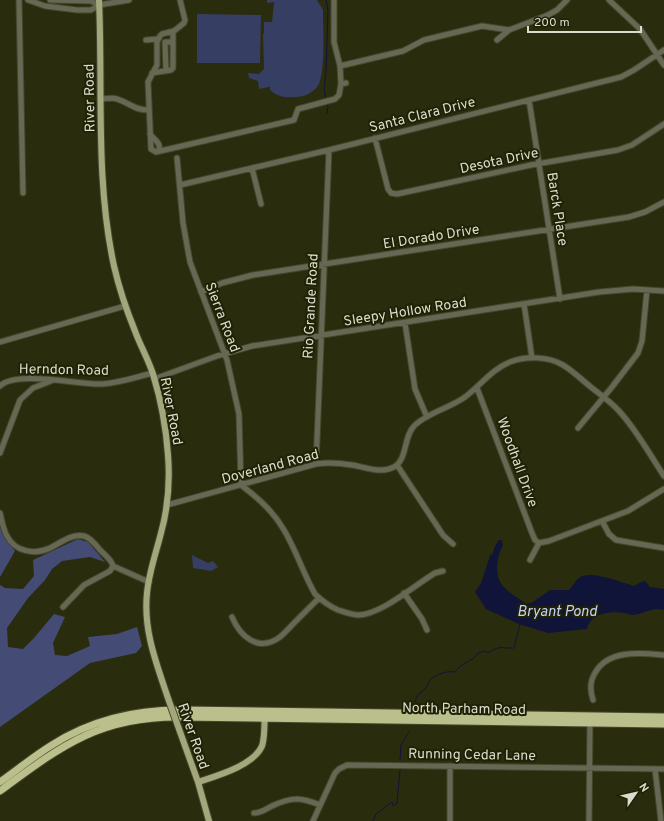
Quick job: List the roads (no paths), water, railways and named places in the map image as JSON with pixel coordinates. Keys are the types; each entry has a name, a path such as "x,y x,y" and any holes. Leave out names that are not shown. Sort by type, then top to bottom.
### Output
{"highway":[{"path":"0,782 58,741 83,728 108,719 134,713 162,710 265,715"},
{"name":"North Parham Road","path":"265,715 590,720 664,724"},
{"path":"0,791 61,747 86,735 112,726 145,719 166,717 265,715"},
{"name":"North Parham Road","path":"590,720 664,718"}],"main road":[{"name":"River Road","path":"99,3 102,166 108,234 114,265 125,306 153,376 162,410 168,455 169,480 167,505 149,582 146,606 148,632 154,658 198,782 209,821"},
{"path":"198,782 237,767 255,755 263,742 265,715"}],"street":[{"path":"19,0 23,193"},
{"path":"28,0 45,6 71,10 91,10 99,3"},
{"path":"50,0 91,1 99,3 129,0"},
{"path":"180,0 185,20 182,26 173,31 162,34 157,40 157,65 148,82 148,110 151,149 156,152 294,120 298,109 335,99 339,95 344,83 344,74 340,66 334,42 334,0"},
{"path":"497,40 509,30 552,13 566,0"},
{"path":"610,0 640,29 664,65"},
{"path":"340,66 403,51 424,40 482,26 509,30"},
{"path":"152,73 171,70 173,68 173,31"},
{"path":"146,40 157,40"},
{"path":"166,70 165,42 173,42"},
{"name":"Santa Clara Drive","path":"180,185 329,150 621,77 664,50"},
{"path":"101,99 117,98 133,108 148,110"},
{"name":"Barck Place","path":"529,100 560,299"},
{"name":"Desota Drive","path":"375,138 387,187 389,191 394,194 539,164 618,150 632,145 664,124"},
{"path":"150,134 159,143 159,150 156,152"},
{"name":"Rio Grande Road","path":"316,464 329,150"},
{"name":"Sierra Road","path":"177,158 183,223 188,251 193,270 224,354 239,414 241,485"},
{"path":"252,168 261,204"},
{"name":"El Dorado Drive","path":"201,292 222,283 241,278 629,217 645,212 664,202"},
{"name":"Sleepy Hollow Road","path":"153,376 252,346 622,290 664,291"},
{"path":"578,428 630,365 640,348 644,329 647,290"},
{"path":"524,304 532,358"},
{"path":"0,342 125,306"},
{"path":"405,323 415,389 427,417"},
{"path":"453,544 443,535 397,465 402,456 411,430 416,424 464,398 491,374 505,364 517,360 532,358 553,361 563,365 604,397 625,418 664,476"},
{"name":"Herndon Road","path":"0,386 4,382 12,380 52,380 104,384 153,376"},
{"path":"0,453 20,400 33,388 52,380"},
{"name":"Woodhall Drive","path":"477,388 535,540 539,543"},
{"name":"Doverland Road","path":"167,505 316,464 340,464 383,470 397,465"},
{"path":"241,485 268,508 279,522 311,586 319,598 342,611 360,615 376,611 435,573 443,571"},
{"path":"530,560 539,543 549,541 632,509 664,489"},
{"path":"0,513 8,538 20,549 31,552 43,550 73,536 82,535 92,541 111,561 113,566 149,582"},
{"path":"602,521 609,534 616,540 664,548"},
{"path":"64,607 84,585 110,571 113,566"},
{"path":"404,593 427,630"},
{"path":"232,617 238,629 246,638 259,643 268,643 280,636 319,598"},
{"path":"593,700 591,694 591,681 597,669 604,662 618,656 632,654 664,655"},
{"path":"589,821 590,720"},
{"name":"Running Cedar Lane","path":"313,821 335,774 339,769 347,765 664,769"},
{"path":"450,766 450,821"},
{"path":"655,769 661,821"},
{"path":"254,813 294,798 320,805"}],"water":[{"name":"Bryant Pond","path":"499,540 502,540 503,546 499,555 497,567 497,573 501,583 506,590 527,604 533,602 550,590 569,590 579,578 590,575 634,586 645,581 650,587 664,589 664,610 656,609 633,615 619,612 607,613 592,619 587,629 548,633 519,624 486,609 475,592 481,583 490,556"}],"waterway":[{"path":"326,0 328,10 324,89 326,100"},
{"path":"327,103 327,114"},
{"path":"415,702 416,697 425,689 431,679 437,675 446,672 455,672 461,666 474,658 478,653 485,651 488,653 499,648 514,648 520,624"},
{"path":"400,760 401,745 409,732"},
{"path":"373,821 376,814 392,802 393,806 397,803 400,770"}]}
